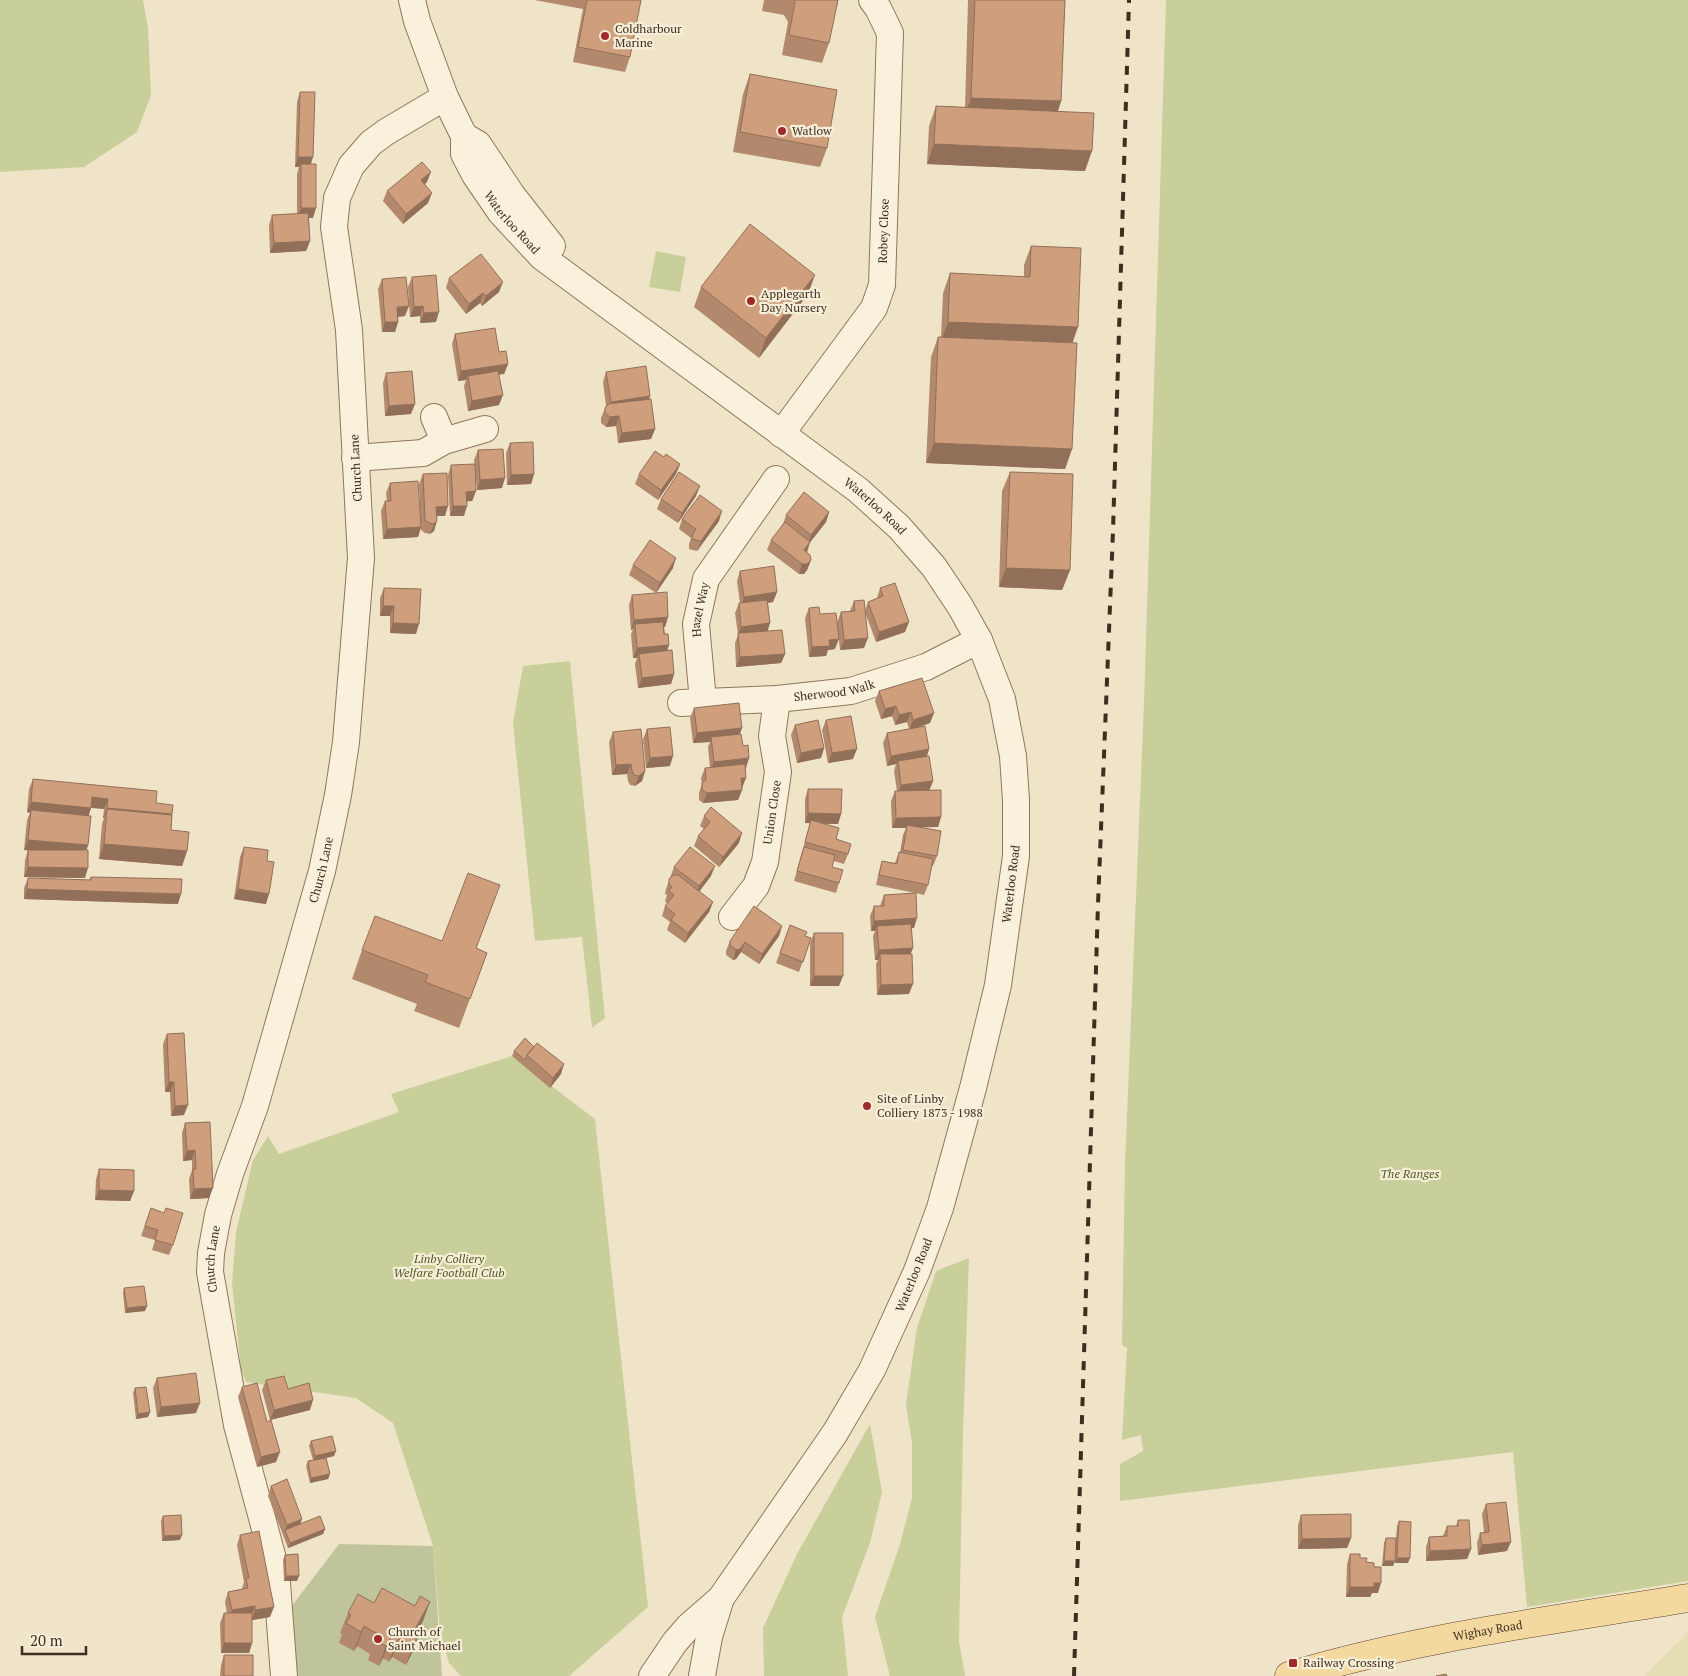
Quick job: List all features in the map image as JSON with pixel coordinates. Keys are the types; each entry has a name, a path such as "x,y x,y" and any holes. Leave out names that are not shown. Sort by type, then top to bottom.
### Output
{"main road":[{"name":"Wighay Road","path":"1289,1676 1449,1637 1688,1598"}],"street":[{"name":"Waterloo Road","path":"412,0 417,20 445,97 464,136 464,154 501,213 542,257 858,490 899,527 934,567 960,606 978,640 1002,698 1013,756 1016,800 1016,856 998,985 973,1088 940,1208 918,1271 872,1370 835,1433 721,1598 684,1631 652,1676"},
{"name":"Robey Close","path":"781,434 874,308 882,285 890,33 872,0"},
{"name":"Church Lane","path":"284,1676 276,1570 237,1425 210,1272 210,1262 218,1215 230,1174 255,1106 322,871 338,795 352,692 361,558 348,330 334,227 337,198 350,166 371,143 445,97"},
{"path":"355,458 423,453 439,429 485,429"},
{"name":"Hazel Way","path":"692,702 696,624 706,579 776,479"},
{"name":"Sherwood Walk","path":"692,702 777,699 851,691 926,667 978,640"},
{"name":"Union Close","path":"732,917 756,886 765,862 778,772 772,736 777,699"},
{"name":"Waterloo Road","path":"702,1676 709,1637 721,1598"}],"shaded area":[{"path":"1688,1631 1688,1676 1644,1676"}],"green space":[{"path":"0,0 143,0 148,28 151,95 137,132 84,167 0,172"},
{"name":"The Ranges","path":"1166,0 1688,0 1688,1581 1527,1607 1513,1452 1120,1501 1120,1464 1143,1451 1141,1435 1122,1440 1127,1348 1122,1345 1125,1163 1144,703"},
{"path":"656,251 686,257 680,292 649,287"},
{"path":"570,661 605,1018 592,1028 582,937 535,941 513,723 523,666"},
{"name":"Linby Colliery Welfare Football Club","path":"512,1056 595,1119 648,1607 569,1676 461,1676 449,1663 440,1631 433,1546 393,1423 356,1398 246,1382 241,1370 232,1283 236,1232 253,1160 268,1136 279,1154 399,1112 391,1094"},
{"path":"969,1258 959,1641 965,1676 890,1676 875,1617 900,1544 912,1498 912,1443 906,1405 917,1328 936,1271"},
{"path":"870,1424 882,1492 870,1543 842,1617 848,1676 764,1676 763,1628 797,1554"},
{"path":"339,1544 433,1546 442,1676 296,1676 291,1607"}],"building":[{"name":"Coldharbour Marine","path":"587,0 641,0 630,57 578,47"},
{"path":"794,0 838,0 829,43 789,35"},
{"path":"975,0 1065,0 1061,101 971,98"},
{"name":"Watlow","path":"750,74 837,90 827,148 740,132"},
{"path":"300,92 315,92 313,157 298,157"},
{"path":"936,106 1094,113 1092,151 934,144"},
{"path":"422,162 431,172 421,180 432,193 406,214 387,191"},
{"path":"301,164 316,164 316,208 301,208"},
{"path":"308,213 310,241 274,243 272,215"},
{"name":"Applegarth Day Nursery","path":"750,224 815,275 766,338 701,287"},
{"path":"1031,246 1081,248 1078,327 948,322 950,273 1030,277"},
{"path":"481,254 503,282 486,296 483,293 469,304 449,278"},
{"path":"436,275 439,312 424,313 423,306 414,307 412,277"},
{"path":"406,277 409,306 397,307 398,322 385,322 382,279"},
{"path":"495,328 499,352 506,351 508,364 461,371 455,334"},
{"path":"938,337 1077,343 1072,449 934,443"},
{"path":"646,366 650,396 611,402 606,372"},
{"path":"412,371 415,404 389,406 386,373"},
{"path":"498,371 503,395 472,401 468,376"},
{"path":"651,399 655,429 622,433 619,416 610,417 605,413 605,408 608,404"},
{"path":"533,442 534,474 511,475 510,443"},
{"path":"503,449 505,478 480,480 478,450"},
{"path":"655,451 664,457 666,454 680,464 661,490 639,474"},
{"path":"475,464 476,491 466,492 467,506 453,506 451,465"},
{"path":"679,472 700,486 682,513 661,499"},
{"path":"1010,472 1073,474 1070,570 1006,568"},
{"path":"447,473 448,506 436,507 437,521 434,524 429,523 425,520 423,474"},
{"path":"418,481 421,527 387,529 385,501 391,501 390,483"},
{"path":"804,492 829,512 811,535 786,515"},
{"path":"700,495 722,511 701,541 692,539 696,529 682,519"},
{"path":"785,522 810,542 804,550 810,555 811,560 807,564 802,564 771,540"},
{"path":"650,540 676,558 660,583 633,565"},
{"path":"774,566 777,592 744,597 740,571"},
{"path":"895,583 909,622 879,632 868,602 883,596 880,588"},
{"path":"384,588 421,589 419,624 393,623 394,606 383,606"},
{"path":"667,592 668,617 634,620 632,595"},
{"path":"767,600 770,623 741,627 739,603"},
{"path":"864,600 868,638 844,640 841,612 855,611 854,601"},
{"path":"819,607 820,614 836,613 839,639 829,640 830,646 812,647 809,608"},
{"path":"663,622 664,634 668,634 669,645 637,648 635,624"},
{"path":"782,630 785,654 740,657 738,633"},
{"path":"672,650 674,674 642,678 639,654"},
{"path":"922,678 934,713 913,720 911,712 899,715 896,706 885,709 879,691"},
{"path":"739,703 742,728 697,733 694,708"},
{"path":"851,716 857,749 832,753 826,720"},
{"path":"818,720 824,748 801,753 795,725"},
{"path":"925,726 929,749 891,756 887,733"},
{"path":"670,727 673,756 650,758 647,729"},
{"path":"641,729 645,771 639,776 634,775 631,764 616,765 613,732"},
{"path":"741,734 743,746 748,745 749,758 714,762 711,737"},
{"path":"929,756 933,781 901,785 898,761"},
{"path":"745,764 746,778 741,778 742,790 707,793 702,790 702,783 706,780 705,768"},
{"path":"33,779 157,791 156,803 173,805 172,814 107,808 108,799 92,797 91,808 31,802"},
{"path":"808,789 842,789 841,814 808,813"},
{"path":"941,790 941,817 896,818 895,791"},
{"path":"711,807 742,833 723,857 698,836 710,822 704,816"},
{"path":"107,809 172,815 171,830 189,832 187,851 104,844"},
{"path":"31,810 91,816 88,845 28,840"},
{"path":"811,820 839,828 836,839 851,844 848,854 805,842"},
{"path":"907,825 941,831 937,856 903,850"},
{"path":"244,847 268,850 267,861 274,862 269,894 238,889"},
{"path":"690,847 715,866 699,886 674,867"},
{"path":"804,847 835,855 832,867 843,870 839,883 797,871"},
{"path":"28,850 88,850 88,868 28,867"},
{"path":"899,852 933,859 928,885 879,875 882,861 897,864"},
{"path":"468,873 500,885 476,948 487,953 470,999 425,982 428,975 362,950 375,916 442,941"},
{"path":"673,875 678,875 713,902 688,933 671,920 675,914 665,906 674,895 669,891 672,887 669,884 669,879"},
{"path":"91,877 182,879 181,894 27,889 28,878 91,880"},
{"path":"916,893 917,918 874,921 874,906 884,906 884,895"},
{"path":"754,906 782,926 762,954 745,942 740,949 736,950 730,945 730,941"},
{"path":"911,924 913,948 879,950 877,926"},
{"path":"790,925 807,932 805,936 811,938 803,962 780,953"},
{"path":"814,933 843,933 843,976 814,976"},
{"path":"880,954 912,954 913,984 881,985"},
{"path":"184,1033 188,1105 175,1106 174,1082 169,1082 167,1034"},
{"path":"525,1038 534,1047 525,1060 514,1051"},
{"path":"537,1043 564,1064 553,1078 527,1055"},
{"path":"210,1122 213,1188 194,1189 193,1169 196,1169 195,1150 187,1151 185,1123"},
{"path":"99,1169 134,1170 134,1191 99,1190"},
{"path":"151,1208 164,1213 166,1208 183,1213 173,1245 155,1240 158,1230 145,1226"},
{"path":"144,1286 147,1306 127,1308 124,1288"},
{"path":"196,1373 200,1403 161,1407 157,1378"},
{"path":"284,1376 288,1389 309,1383 313,1400 274,1410 266,1380"},
{"path":"257,1383 267,1422 271,1420 280,1452 261,1457 242,1387"},
{"path":"146,1387 150,1412 138,1414 135,1388"},
{"path":"332,1436 336,1451 315,1456 311,1441"},
{"path":"326,1458 330,1474 311,1478 308,1461"},
{"path":"287,1479 302,1519 287,1525 271,1486"},
{"path":"1506,1502 1511,1542 1482,1545 1480,1533 1489,1532 1486,1504"},
{"path":"1351,1514 1351,1538 1302,1539 1301,1515"},
{"path":"181,1515 182,1535 164,1536 163,1516"},
{"path":"320,1516 325,1529 290,1543 285,1530"},
{"path":"1458,1520 1469,1520 1471,1549 1430,1551 1429,1537 1447,1536 1447,1526 1458,1526"},
{"path":"1399,1521 1411,1522 1410,1558 1397,1558"},
{"path":"259,1531 274,1607 255,1610 255,1606 232,1610 228,1592 248,1588 246,1578 249,1578 240,1535"},
{"path":"1386,1538 1396,1538 1395,1561 1384,1561"},
{"path":"298,1554 299,1576 286,1576 285,1555"},
{"path":"1350,1554 1360,1554 1360,1558 1367,1558 1366,1562 1374,1563 1374,1567 1381,1567 1381,1583 1374,1583 1374,1587 1350,1587"},
{"path":"382,1588 415,1606 420,1596 430,1602 415,1629 420,1632 413,1645 399,1638 396,1642 390,1639 386,1646 375,1641 378,1634 364,1626 361,1632 346,1623 351,1615 348,1613 358,1594 374,1603"},
{"path":"224,1613 252,1613 252,1643 224,1643"},
{"path":"224,1655 253,1655 253,1676 224,1676"}],"railway":[{"path":"1074,1676 1129,0"}],"place":[{"name":"Coldharbour Marine","path":"605,36"},
{"name":"Watlow","path":"782,131"},
{"name":"Applegarth Day Nursery","path":"751,301"},
{"name":"Site of Linby Colliery 1873 - 1988","path":"867,1106"},
{"name":"Church of Saint Michael","path":"378,1639"},
{"name":"Railway Crossing","path":"1293,1663"}]}
